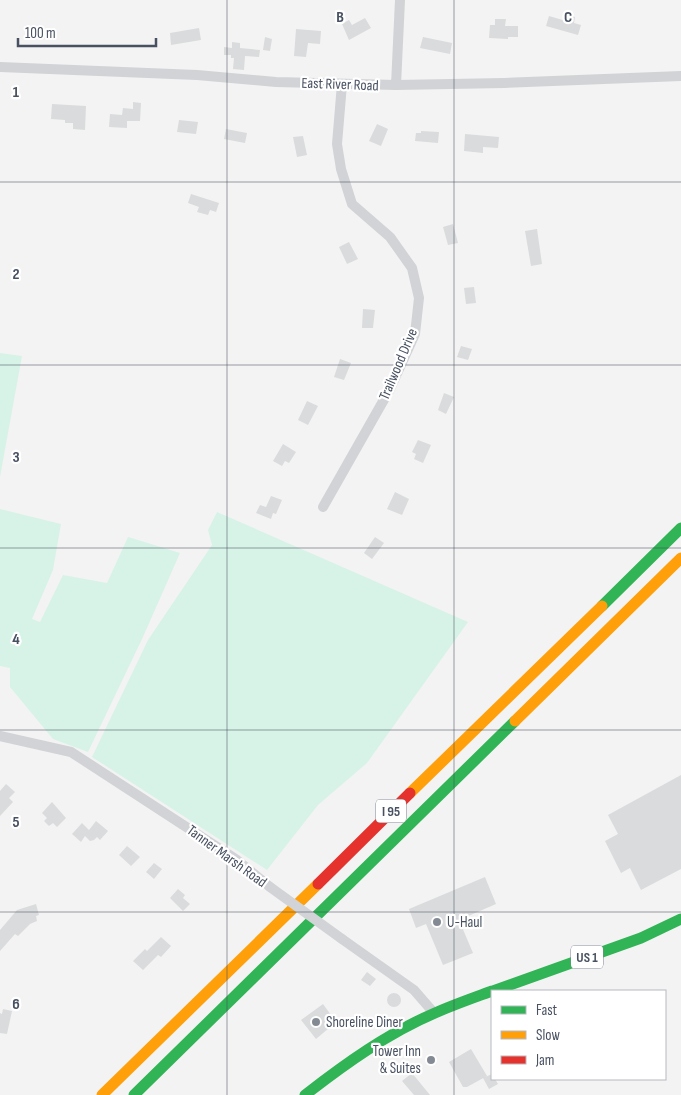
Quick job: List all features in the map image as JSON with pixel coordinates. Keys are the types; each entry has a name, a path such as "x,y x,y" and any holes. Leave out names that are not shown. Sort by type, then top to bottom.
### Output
{"main road":[{"name":"I 95","path":"102,1095 681,528"},
{"name":"I 95","path":"134,1095 681,558"},
{"name":"US 1","path":"495,990 642,938 681,919"},
{"path":"147,1095 290,942"},
{"name":"US 1","path":"304,1095 360,1055 434,1013 491,991"}],"street":[{"path":"396,85 400,0"},
{"name":"East River Road","path":"0,67 197,75 276,82 396,85 681,76"},
{"name":"Trailwood Drive","path":"323,507 390,389 415,334 419,298 412,268 390,237 352,204 341,169 337,144 342,84"},
{"name":"Tanner Marsh Road","path":"0,736 71,752 237,860 270,887 414,990 434,1013"}],"green space":[{"path":"0,353 22,356 0,477"},
{"path":"0,509 61,524 53,570 32,619 40,622 63,575 107,583 128,537 180,553 143,637 88,752 53,739 10,687 10,668 0,666"},
{"path":"217,512 468,622 367,763 318,805 267,870 92,757 148,640 212,545 208,530"}],"building":[{"path":"568,15 575,17 574,23 581,25 578,35 546,26 549,16 566,21"},
{"path":"365,18 371,28 349,40 342,24 349,20 352,25"},
{"path":"495,19 506,19 505,26 518,26 518,37 508,37 508,39 489,38 490,25 495,25"},
{"path":"199,28 201,40 171,45 170,33"},
{"path":"296,29 321,31 320,44 308,43 306,57 294,56"},
{"path":"265,37 272,39 270,51 263,50"},
{"path":"423,37 452,43 450,54 420,48"},
{"path":"232,42 240,43 240,48 260,50 259,57 245,56 244,70 233,69 234,58 231,58 231,55 224,55 224,47 232,48"},
{"path":"133,102 141,103 140,121 127,121 127,128 109,127 110,114 122,115 123,108 133,109"},
{"path":"52,104 86,106 85,130 73,129 73,123 65,123 65,120 51,119"},
{"path":"179,120 198,122 196,134 177,132"},
{"path":"377,124 388,129 381,146 369,141"},
{"path":"226,129 247,133 245,143 224,139"},
{"path":"421,131 439,132 438,143 415,141 416,133 421,133"},
{"path":"465,134 499,137 498,148 483,147 483,153 464,151"},
{"path":"303,136 307,155 297,157 293,137"},
{"path":"191,194 219,203 216,212 210,210 208,215 197,212 199,207 188,203"},
{"path":"453,224 458,243 448,245 443,227"},
{"path":"537,229 542,264 531,266 525,231"},
{"path":"349,242 358,259 347,264 339,247"},
{"path":"474,287 476,303 466,304 464,288"},
{"path":"363,309 375,310 373,328 362,328"},
{"path":"461,346 472,349 468,360 457,357"},
{"path":"340,359 351,363 344,380 334,377"},
{"path":"444,393 454,397 446,414 438,410"},
{"path":"307,401 318,406 308,425 298,420"},
{"path":"418,440 431,445 423,463 414,459 416,454 412,452"},
{"path":"283,444 296,452 289,463 285,461 282,466 273,461"},
{"path":"395,492 409,499 402,515 387,509"},
{"path":"271,496 282,500 276,514 273,513 271,519 256,513 260,505 266,507"},
{"path":"375,537 384,543 372,559 364,553"},
{"path":"681,775 681,869 641,890 630,868 621,873 605,841 618,834 608,815"},
{"path":"6,784 15,792 9,798 13,802 0,816 0,791"},
{"path":"52,802 66,818 57,827 53,823 49,826 44,821 47,818 42,813"},
{"path":"96,821 108,831 100,840 97,837 90,841 85,836 81,842 72,834 82,823 89,830"},
{"path":"127,846 140,857 131,866 119,855"},
{"path":"154,863 162,869 154,879 146,872"},
{"name":"U-Haul","path":"485,877 496,904 459,920 473,953 443,965 426,924 416,928 409,909"},
{"path":"178,889 185,895 183,898 190,904 183,911 170,898"},
{"path":"36,904 39,915 36,916 37,921 30,924 18,936 15,934 0,951 0,930 17,910"},
{"path":"161,937 171,946 161,957 158,955 143,970 133,961 145,949 147,951"},
{"path":"367,972 376,979 370,986 361,980"},
{"path":"394,993 399,995 401,1000 399,1005 394,1007 389,1005 387,1000 389,995"},
{"name":"Shoreline Diner","path":"323,1004 334,1019 327,1025 329,1028 316,1039 301,1020"},
{"path":"3,1009 12,1011 7,1034 0,1033 0,1013 2,1014"},
{"path":"471,1049 487,1076 467,1087 463,1087 449,1062"},
{"path":"412,1073 430,1095 414,1095 402,1081"},
{"path":"491,1074 491,1080 496,1080 498,1084 489,1089 483,1078"}],"traffic: fast":[{"path":"602,606 681,528"},
{"path":"134,1095 515,721"},
{"path":"496,990 641,938 681,919"},
{"path":"305,1095 351,1061 400,1030 442,1010 491,991"}],"traffic: slow":[{"path":"515,721 681,558"},
{"path":"410,793 602,606"},
{"path":"102,1095 318,884"}],"traffic: jam":[{"path":"318,884 410,793"}],"place":[{"name":"U-Haul","path":"437,922"},
{"name":"Shoreline Diner","path":"316,1022"},
{"name":"Tower Inn & Suites","path":"431,1060"}]}
